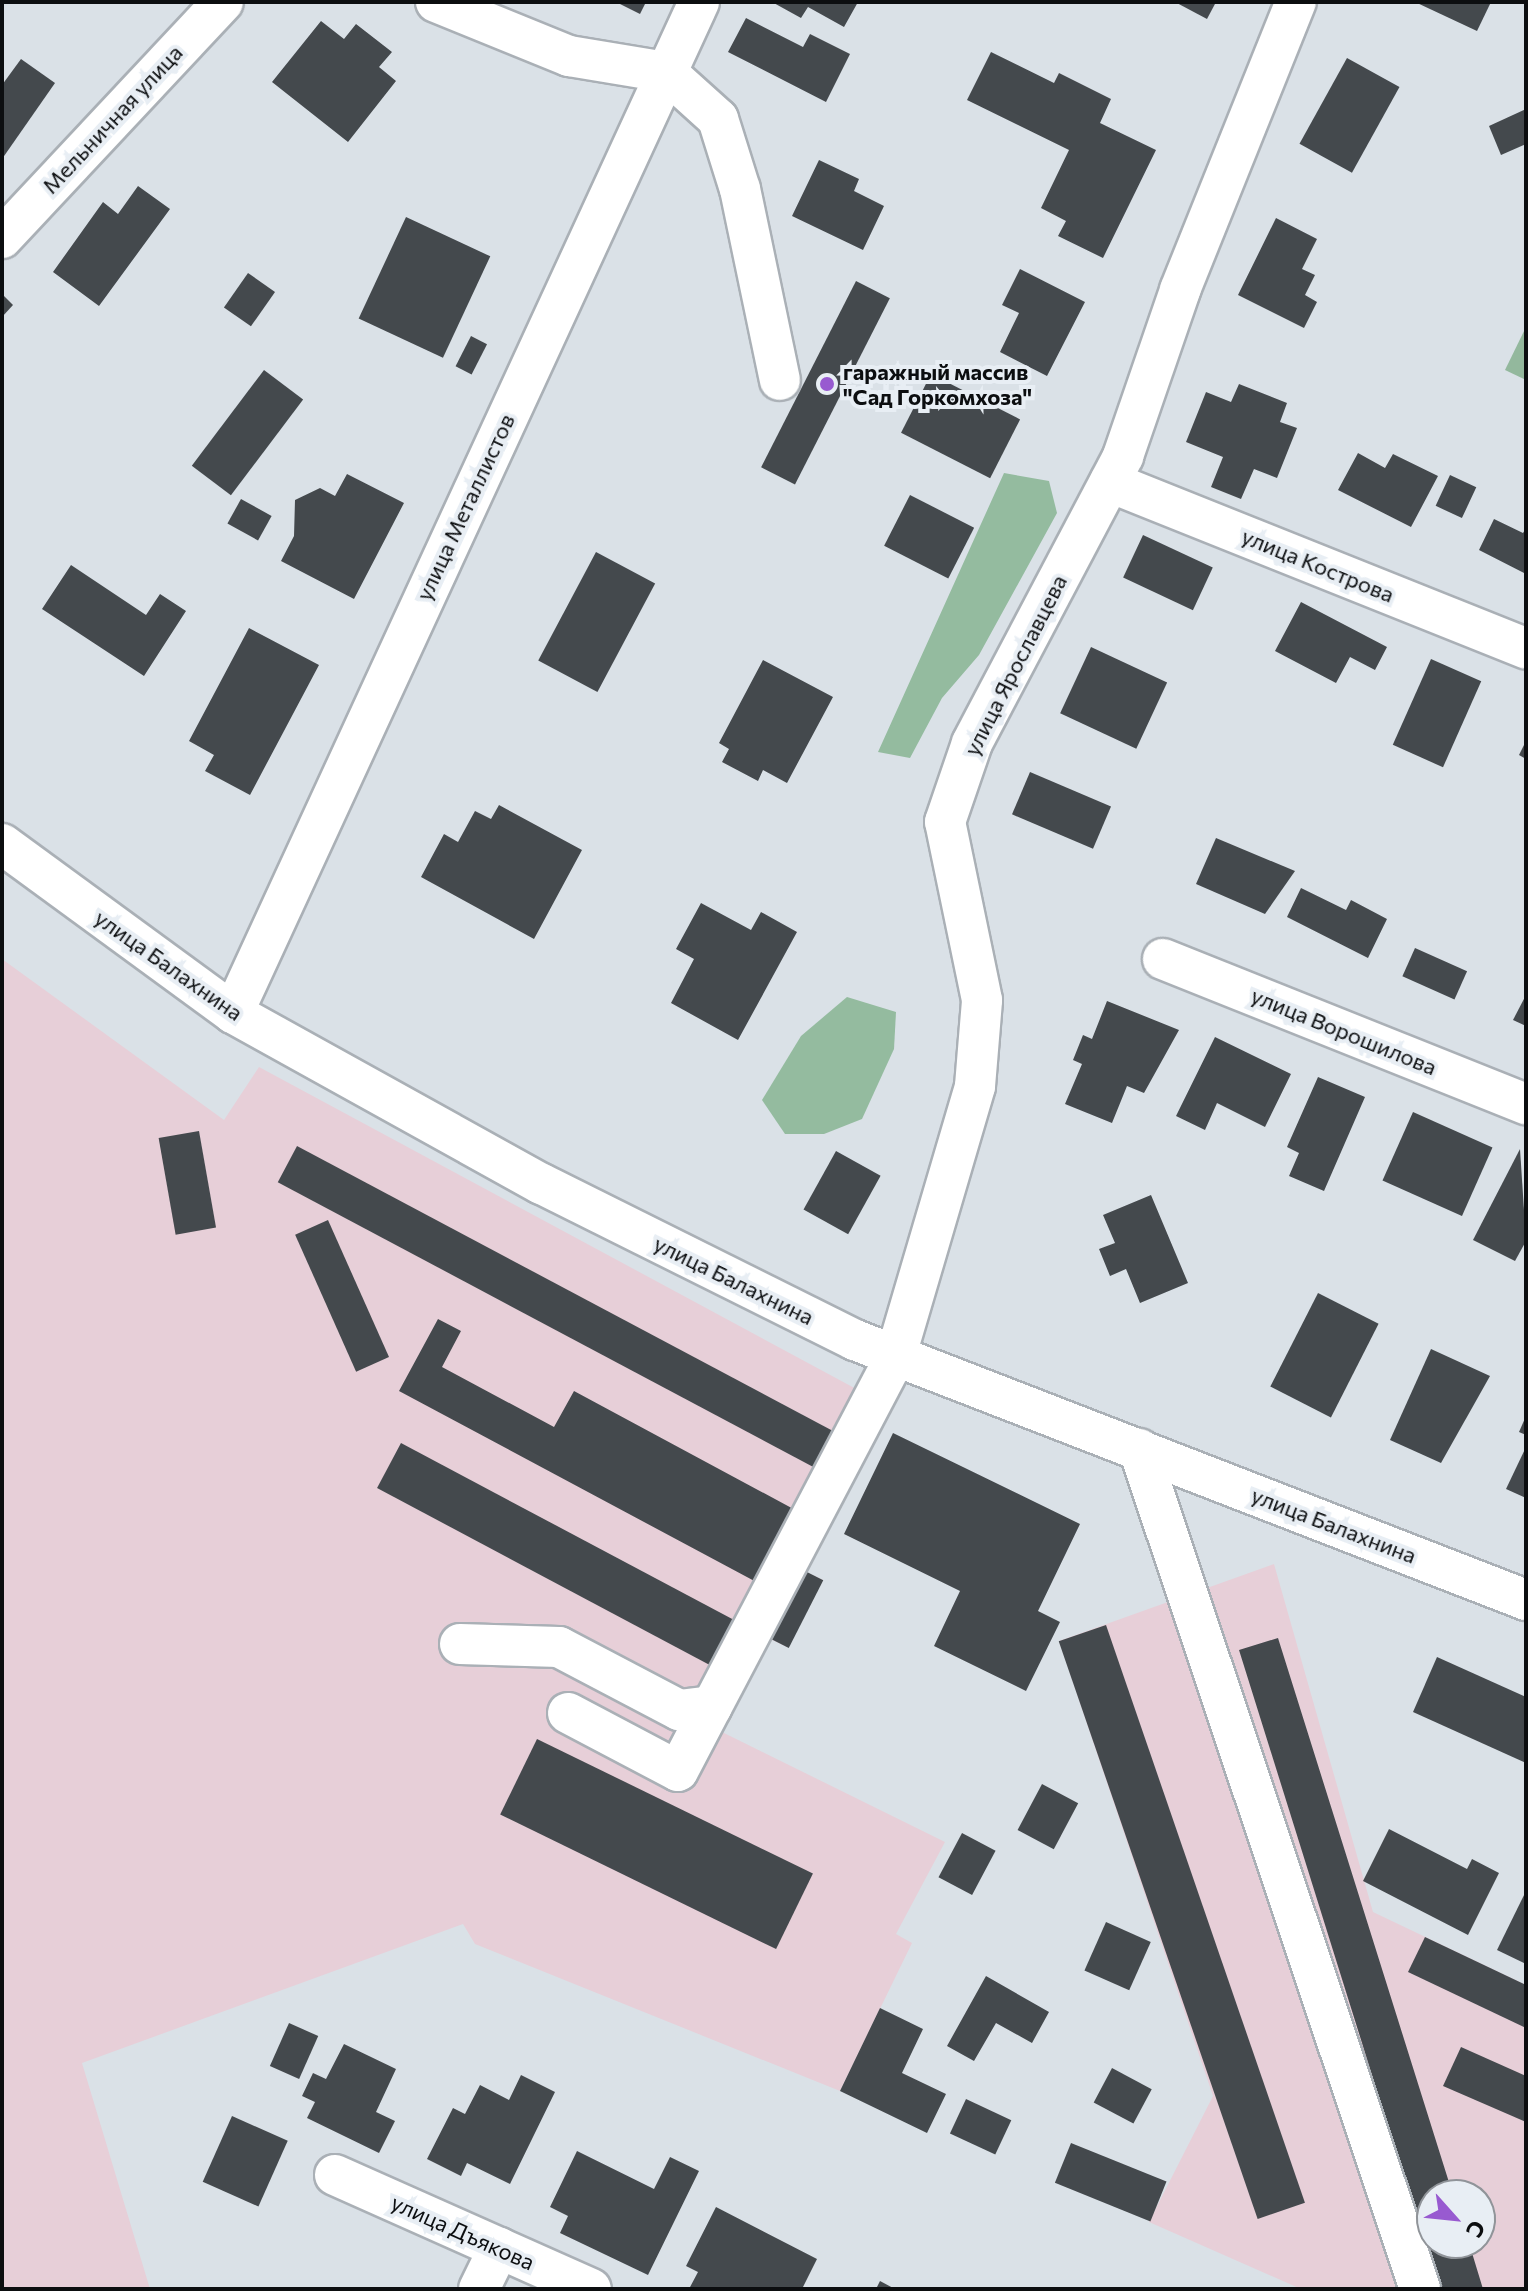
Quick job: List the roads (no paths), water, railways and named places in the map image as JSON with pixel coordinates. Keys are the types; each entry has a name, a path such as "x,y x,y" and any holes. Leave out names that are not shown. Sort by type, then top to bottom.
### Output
{"street":[{"name":"Мельничная улица","path":"2,238 223,2"},
{"path":"436,2 569,56 666,72 718,119 740,189 780,380"},
{"name":"улица Металлистов","path":"233,1013 699,2"},
{"name":"улица Ярославцева","path":"568,1713 678,1771 896,1355 975,1086 982,1000 945,822 972,743 1110,482 1296,2"},
{"name":"улица Кострова","path":"1110,482 1526,648"},
{"name":"улица Балахнина","path":"2,844 233,1013 542,1184 896,1355 1526,1600"},
{"name":"улица Ворошилова","path":"1163,959 1526,1104"},
{"path":"1139,1449 1420,2289"},
{"path":"460,1644 559,1647 679,1710 712,1706"},
{"name":"улица Дъякова","path":"335,2175 591,2289"},
{"path":"479,2289 499,2248"}],"place":[{"name":"гаражный массив \"Сад Горкомхоза\"","path":"827,384"}]}
